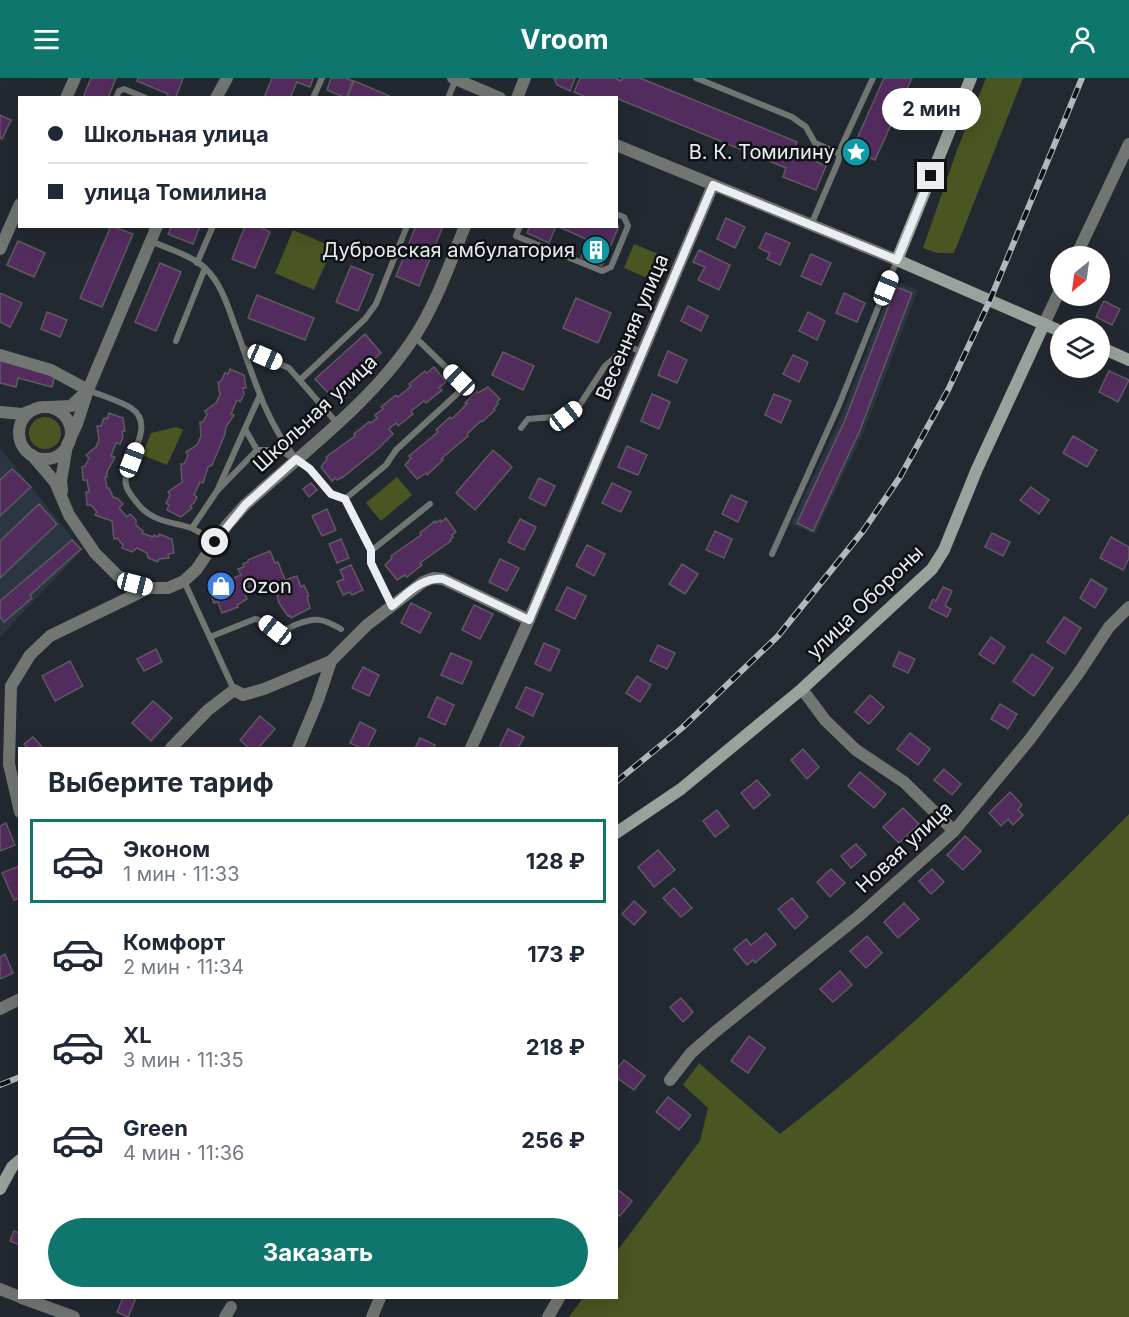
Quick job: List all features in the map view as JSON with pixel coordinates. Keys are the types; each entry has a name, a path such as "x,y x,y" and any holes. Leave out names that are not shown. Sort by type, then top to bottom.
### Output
{"street":[{"path":"67,96 75,78"},
{"path":"217,96 227,78"},
{"path":"455,78 496,96"},
{"path":"518,96 525,78"},
{"path":"897,260 971,78"},
{"path":"1081,246 1129,144"},
{"path":"618,146 897,260 1050,327"},
{"name":"Весенняя улица","path":"471,747 529,620 713,185"},
{"path":"0,249 18,208"},
{"path":"32,455 39,458 55,456 67,445 156,228"},
{"name":"Школьная улица","path":"184,580 196,570 245,505 384,378 415,337 432,306 464,228"},
{"path":"1044,324 1052,306"},
{"name":"улица Обороны","path":"618,832 681,789 802,689 932,569 944,550 977,469 1044,324"},
{"path":"1110,351 1129,360"},
{"path":"0,355 51,370 88,390"},
{"path":"0,413 22,414 34,409 71,406 88,390"},
{"path":"50,407 57,410 68,422 70,438 61,481 63,499"},
{"path":"19,436 22,420 34,409"},
{"path":"0,413 15,427 26,450 56,482 69,515 95,553 118,576 149,588 168,588 184,580"},
{"path":"172,747 208,710 234,690 243,695 264,689 331,661 368,625 423,582 433,578 443,579 529,620"},
{"path":"18,806 4,768 11,686 30,655 50,636 149,588"},
{"name":"Новая улица","path":"670,1080 691,1053 859,916 954,831 1029,740 1078,674 1109,627 1129,607"},
{"path":"298,747 331,661"},
{"path":"802,689 825,720 856,750 904,782 954,831"},
{"path":"0,1009 18,1000"},
{"path":"0,1189 12,1167 18,1162"},
{"path":"0,1289 18,1296"},
{"path":"26,1299 74,1317"},
{"path":"372,1317 380,1299"},
{"path":"548,1317 558,1299"}],"lane":[{"path":"315,96 322,78"},
{"path":"449,96 455,78"},
{"path":"696,78 792,117 806,127 815,144 840,153"},
{"path":"811,225 838,162 842,145 873,78"},
{"path":"117,96 124,88 142,96"},
{"path":"519,228 516,236 602,271 611,267 628,226 624,217 618,215"},
{"path":"197,263 212,228"},
{"path":"300,380 365,319 376,304 406,228"},
{"path":"151,240 205,268 226,300 260,395 282,441 296,459"},
{"path":"772,554 839,405 897,260"},
{"path":"176,342 205,268"},
{"path":"345,499 386,465 396,450 458,393 461,386 459,380 415,337"},
{"path":"521,428 528,419 566,416 579,406 613,357 628,346 642,352"},
{"path":"243,348 289,368 337,423"},
{"path":"88,390 132,409 140,421 139,444 126,477 126,486 139,506 147,513 170,524 192,528 215,542"},
{"path":"192,528 217,491 260,395"},
{"path":"245,429 257,450"},
{"path":"217,491 257,450 279,450 296,459 310,469 331,494 345,499 371,550 371,563 392,606"},
{"path":"371,550 430,504"},
{"path":"184,580 234,690"},
{"path":"210,637 255,619 262,620 280,631 319,618 341,629"}],"shaded area":[{"path":"894,281 918,290 864,431 815,534 791,524 841,417"},
{"path":"0,448 82,550 0,637"}],"green space":[{"path":"986,78 1023,78 954,253 937,253 923,248 957,150"},
{"path":"293,230 333,247 314,290 275,273"},
{"path":"634,244 663,256 652,280 624,268"},
{"path":"45,417 57,421 61,433 57,445 45,449 33,445 29,433 33,421"},
{"path":"176,427 183,430 167,465 142,455 151,433"},
{"path":"397,477 412,495 381,521 366,503"},
{"path":"1129,814 1129,1317 569,1317 582,1299 618,1299 618,1250 700,1141 708,1108 683,1085 699,1063 780,1134 916,1020 1045,898"}],"building":[{"path":"91,78 116,78 109,96 84,96"},
{"path":"138,78 183,78 176,96 168,96 168,94 137,81"},
{"path":"272,78 313,78 310,87 297,82 291,96 265,96"},
{"path":"331,78 346,78 353,81 347,96 327,90"},
{"path":"554,78 575,78 570,91 557,85"},
{"path":"580,78 615,78 621,81 622,78 640,78 797,142 793,152 826,166 816,190 783,177 786,168 618,99 618,96 583,96 574,92"},
{"path":"884,78 912,78 875,160 852,150"},
{"path":"354,81 389,96 348,96"},
{"path":"0,115 11,120 2,139 0,138"},
{"path":"726,218 745,227 735,248 717,239"},
{"name":"Дубровская амбулатория","path":"619,226 602,266 581,257 588,240 561,228 618,228"},
{"path":"110,228 133,234 102,307 80,298"},
{"path":"171,228 199,228 193,244 168,234"},
{"path":"244,228 262,228 270,232 255,268 232,259"},
{"path":"415,228 442,228 419,286 396,276"},
{"name":"Дубровская амбулатория","path":"529,228 555,228 549,243 527,233"},
{"path":"766,233 790,243 780,265 767,259 770,253 759,248"},
{"path":"18,241 45,253 34,277 7,265"},
{"path":"699,250 730,265 719,290 698,280 705,267 693,262"},
{"path":"811,254 831,263 821,285 801,276"},
{"path":"160,263 181,272 156,331 135,322"},
{"path":"351,266 373,275 358,311 336,302"},
{"path":"896,287 912,293 860,430 813,531 797,523 845,420"},
{"path":"0,293 22,303 10,327 0,322"},
{"path":"844,293 865,303 857,322 836,313"},
{"path":"257,295 314,318 305,340 248,318"},
{"path":"576,298 611,313 598,343 563,328"},
{"path":"1110,304 1120,309 1112,325 1110,318 1096,317 1102,306 1110,306"},
{"path":"688,306 708,316 701,331 681,321"},
{"path":"47,312 67,320 60,337 41,329"},
{"path":"808,312 825,321 817,340 799,331"},
{"path":"365,334 381,353 332,397 315,379"},
{"path":"668,351 687,360 677,383 658,375"},
{"path":"503,352 534,366 523,390 492,375"},
{"path":"793,355 808,362 799,382 783,374"},
{"path":"0,360 55,375 52,387 18,378 16,387 0,383"},
{"path":"434,367 446,382 439,388 442,390 411,411 413,414 398,426 396,423 389,429 393,434 379,448 343,477 332,481 321,467 326,457 377,418 375,415 383,409 381,407 396,395 398,397 411,386 409,384"},
{"path":"230,369 244,375 246,388 243,388 244,394 240,402 237,400 231,414 234,415 226,427 212,465 208,467 203,483 200,482 194,495 197,497 190,506 192,508 181,517 167,510 169,505 166,503 170,495 168,492 182,482 181,464 184,464 188,456 186,452 197,445 201,436 200,422 203,422 207,414 205,411 216,403 220,395 218,382 225,373 228,374"},
{"path":"1110,371 1129,380 1118,402 1099,392 1106,378 1110,378"},
{"path":"488,387 500,399 495,410 467,434 468,436 441,459 443,460 427,475 426,473 417,479 405,465 411,458 409,456 438,432 436,430 450,417 452,419 477,391 478,393"},
{"path":"652,394 670,402 659,429 641,421"},
{"path":"774,394 791,401 781,423 765,415"},
{"path":"109,413 123,418 125,431 122,431 123,437 120,444 116,443 111,456 115,457 105,477 107,488 113,497 123,504 119,508 127,517 130,514 136,520 136,525 143,531 142,533 153,537 154,535 158,537 159,534 172,539 174,553 168,554 169,558 159,559 158,562 148,558 147,553 137,548 132,552 122,548 123,545 117,538 114,539 112,521 95,515 97,512 91,505 87,505 86,492 89,492 87,480 83,480 82,467 89,458 86,455 96,447 99,440 97,426 101,426"},
{"path":"1073,436 1097,450 1087,467 1063,453"},
{"path":"627,446 647,455 638,475 618,467"},
{"path":"493,450 512,467 475,510 456,493"},
{"path":"12,469 31,487 0,516 0,480"},
{"path":"539,478 555,486 545,506 529,498"},
{"path":"311,483 317,490 309,497 303,489"},
{"path":"612,483 631,492 621,512 602,503"},
{"path":"1031,487 1049,500 1039,514 1020,500"},
{"path":"731,495 747,502 738,522 722,514"},
{"path":"39,504 57,524 0,578 0,541"},
{"path":"327,509 336,530 322,536 312,516"},
{"path":"446,518 456,532 452,535 451,541 420,563 422,565 407,577 405,575 397,580 385,565 392,558 391,556 421,535 420,533 435,521 436,523 440,520 441,522"},
{"path":"520,519 536,527 524,550 508,542"},
{"path":"715,531 732,539 724,558 706,550"},
{"path":"992,533 1010,542 1003,556 985,547"},
{"path":"1111,537 1129,547 1129,558 1123,570 1100,558"},
{"path":"341,539 349,558 337,563 329,544"},
{"path":"72,540 81,549 30,595 32,598 4,622 0,617 0,601"},
{"path":"587,545 605,554 594,576 576,566"},
{"path":"270,551 275,563 278,562 285,580 297,576 301,587 304,585 309,596 307,597 310,608 291,618 290,615 288,616 279,603 273,580 260,588 251,586 243,589 247,599 237,605 238,607 222,613 218,602 214,603 210,593 215,591 218,584 241,575 238,569 244,567 243,564 248,560"},
{"path":"500,559 519,568 507,591 489,582"},
{"path":"682,564 698,574 685,594 669,584"},
{"path":"351,565 363,590 352,595 350,592 343,595 337,582 344,579 340,570"},
{"path":"1091,579 1107,589 1095,608 1080,598"},
{"path":"567,587 586,596 575,619 556,610"},
{"path":"943,587 952,591 945,606 951,609 947,617 929,608 933,599 936,601"},
{"path":"411,603 431,613 420,633 401,623"},
{"path":"474,605 493,614 480,639 462,630"},
{"path":"1064,617 1081,628 1065,654 1047,642"},
{"path":"991,637 1005,647 994,664 979,654"},
{"path":"544,643 560,650 550,671 535,664"},
{"path":"658,645 675,653 667,669 650,661"},
{"path":"156,649 162,662 144,671 137,659"},
{"path":"899,652 915,659 908,673 893,666"},
{"path":"451,653 472,662 462,684 441,675"},
{"path":"1032,654 1053,668 1034,696 1013,681"},
{"path":"70,661 83,686 55,701 42,676"},
{"path":"363,667 379,675 369,696 352,688"},
{"path":"637,676 651,685 640,702 626,693"},
{"path":"526,687 543,694 533,716 516,708"},
{"path":"870,695 884,707 869,724 855,712"},
{"path":"437,697 454,705 445,725 428,717"},
{"path":"153,701 172,718 151,741 132,723"},
{"path":"1000,704 1017,714 1008,729 991,719"},
{"path":"260,716 275,729 259,747 248,747 240,740"},
{"path":"360,722 376,730 368,747 359,747 350,743"},
{"path":"508,729 524,737 519,747 499,747"},
{"path":"910,733 930,749 918,765 897,749"},
{"path":"33,737 42,747 27,747 24,744"},
{"path":"420,738 435,745 434,747 416,747"},
{"path":"803,749 819,767 807,779 791,760"},
{"path":"944,769 961,784 952,795 934,780"},
{"path":"860,772 886,794 874,808 848,786"},
{"path":"757,780 770,795 754,809 741,793"},
{"path":"1010,792 1022,805 1018,810 1023,815 1013,825 1008,819 1001,826 989,813"},
{"path":"903,808 919,824 899,843 883,827"},
{"path":"717,810 729,826 715,837 703,821"},
{"path":"6,823 15,845 0,851 0,826"},
{"path":"965,836 981,851 963,870 947,855"},
{"path":"856,844 866,855 851,868 841,856"},
{"path":"658,850 675,870 654,887 638,867"},
{"path":"18,866 18,899 14,900 2,873"},
{"path":"831,869 845,883 830,897 817,882"},
{"path":"932,869 944,882 931,894 919,881"},
{"path":"674,888 692,908 681,917 663,898"},
{"path":"792,898 808,917 795,929 778,909"},
{"path":"634,901 646,912 634,925 622,914"},
{"path":"904,903 919,919 898,938 884,922"},
{"path":"766,933 776,945 755,963 753,960 747,965 734,949 746,939 751,945"},
{"path":"867,936 882,953 866,968 850,951"},
{"path":"5,954 13,973 0,979 0,957"},
{"path":"840,971 852,985 833,1002 820,989"},
{"path":"681,998 693,1012 683,1022 670,1007"},
{"path":"749,1036 765,1048 748,1073 731,1061"},
{"path":"624,1060 645,1076 634,1090 618,1078 618,1068"},
{"path":"668,1097 691,1115 679,1130 656,1112"},
{"path":"618,1190 632,1201 620,1216 618,1214"},
{"path":"14,1231 18,1232 18,1244 10,1241"},
{"path":"123,1299 136,1299 128,1317 117,1312"}],"railway":[{"path":"618,780 682,728 778,636 863,531 900,477 948,390 990,300 1082,78"},
{"path":"0,1085 18,1078"}],"place":[{"name":"В. К. Томилину","path":"856,152"},
{"name":"Дубровская амбулатория","path":"596,250"},
{"name":"Ozon","path":"221,586"}],"route":[{"path":"215,542 245,505 296,459 310,469 331,494 345,499 371,550 371,563 392,606 423,582 433,578 443,579 529,620 713,185 897,260 931,176"}]}
